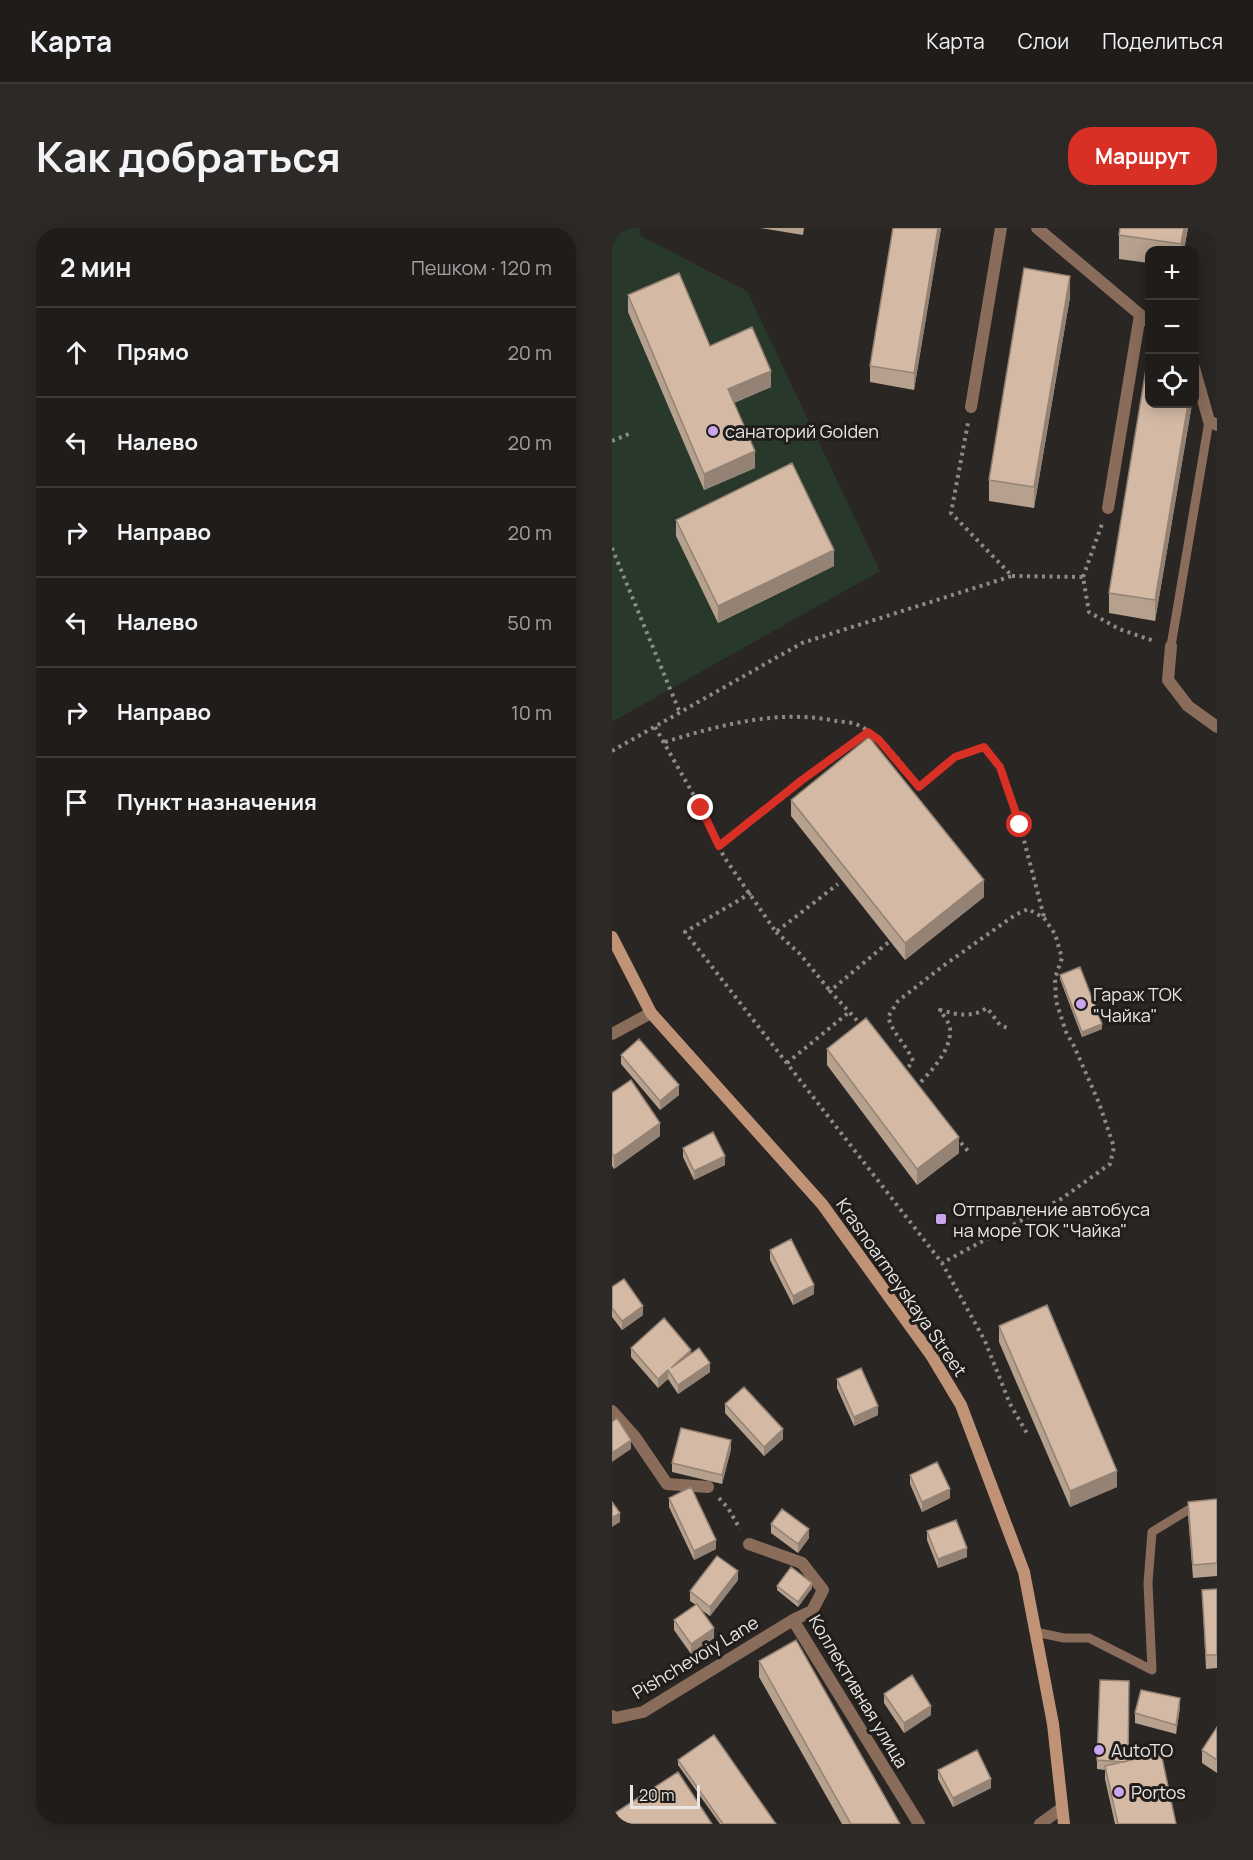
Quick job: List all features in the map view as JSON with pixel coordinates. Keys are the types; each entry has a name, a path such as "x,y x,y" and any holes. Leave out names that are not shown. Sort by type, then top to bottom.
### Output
{"main road":[{"name":"Krasnoarmeyskaya Street","path":"612,937 651,1013 822,1204 931,1355 961,1405 1024,1572 1053,1724 1064,1824"}],"street":[{"path":"971,407 1001,228"},
{"path":"1037,228 1145,319 1108,508"},
{"path":"1199,382 1213,423"},
{"path":"1171,646 1168,680 1188,706 1217,727"},
{"path":"612,1034 651,1013"},
{"path":"612,1411 634,1437 667,1484 708,1487"},
{"name":"Коллективная улица","path":"749,1544 802,1563 823,1590 812,1611 793,1620 919,1824"},
{"name":"Pishchevoiy Lane","path":"612,1716 615,1718 643,1712 793,1620"},
{"path":"1040,1824 1062,1808"}],"lane":[{"path":"1171,646 1213,423"},
{"path":"1035,1632 1065,1638 1089,1638 1152,1670 1148,1582 1152,1532 1188,1510"}],"path":[{"path":"971,407 951,513 1011,576"},
{"path":"612,441 631,433"},
{"path":"1108,508 1083,577 1089,612 1119,629 1171,646"},
{"path":"612,548 680,713"},
{"path":"612,751 801,644 1011,576 1083,577"},
{"path":"665,742 704,730 766,717 815,717 858,725 887,748 919,787 955,757 984,747 1000,767 1020,825 1044,918 1055,934 1062,958 1055,978 1056,1001 1066,1032 1099,1103 1114,1147 1110,1164 1060,1199 942,1263"},
{"path":"655,727 665,742 724,857 776,932 800,954 848,1013 787,1063"},
{"path":"719,846 802,780 868,732"},
{"path":"776,932 838,884"},
{"path":"751,893 685,932 942,1263 985,1341 1010,1404 1028,1435"},
{"path":"904,1074 913,1060 908,1049 892,1030 888,1017 898,1001 1016,915 1028,909 1044,918"},
{"path":"830,991 890,941"},
{"path":"830,991 867,1031"},
{"path":"915,1087 940,1059 948,1042 950,1026 940,1010 962,1016 979,1013 987,1008 1000,1025 1010,1029"},
{"path":"899,1068 923,1096"},
{"path":"953,1133 968,1151"},
{"path":"708,1487 728,1508 749,1544"}],"green space":[{"name":"санаторий Golden","path":"612,228 640,228 641,236 747,291 880,571 612,722"}],"building":[{"path":"893,228 938,228 914,373 870,366"},
{"path":"1120,228 1184,228 1181,244 1119,235"},
{"path":"1024,268 1070,276 1034,487 989,480"},
{"path":"679,273 710,346 752,327 771,371 728,389 755,451 704,474 628,295"},
{"path":"1145,375 1145,408 1187,408 1155,600 1109,593"},
{"path":"792,463 834,550 718,606 676,520"},
{"path":"869,737 984,880 905,943 791,800"},
{"name":"Гараж ТОК \"Чайка\"","path":"1080,967 1102,1024 1082,1032 1060,975"},
{"path":"866,1018 959,1137 917,1169 827,1049"},
{"path":"639,1039 679,1085 660,1101 621,1055"},
{"path":"631,1080 660,1123 614,1156 612,1153 612,1093"},
{"path":"713,1132 725,1156 694,1171 683,1148"},
{"path":"791,1239 814,1285 793,1296 770,1250"},
{"path":"624,1279 643,1306 622,1321 612,1308 612,1287"},
{"path":"1047,1305 1117,1471 1070,1491 999,1326"},
{"path":"664,1318 691,1350 671,1368 699,1348 710,1363 678,1385 668,1370 658,1379 631,1348"},
{"path":"861,1368 878,1406 854,1417 837,1379"},
{"path":"744,1387 783,1429 764,1447 725,1404"},
{"path":"617,1418 631,1440 612,1453 612,1422"},
{"path":"681,1428 731,1440 722,1475 672,1463"},
{"path":"937,1462 950,1489 922,1502 910,1475"},
{"path":"691,1487 716,1540 694,1551 669,1498"},
{"path":"1217,1499 1217,1563 1193,1565 1188,1502"},
{"path":"612,1502 620,1513 612,1518"},
{"path":"782,1509 809,1529 798,1544 771,1524"},
{"path":"956,1520 967,1548 938,1559 927,1531"},
{"path":"717,1556 738,1571 710,1607 690,1591"},
{"path":"791,1567 812,1583 798,1602 777,1586"},
{"path":"1217,1589 1217,1655 1206,1655 1202,1590"},
{"path":"697,1604 714,1628 691,1644 674,1620"},
{"path":"796,1640 900,1824 851,1824 759,1661"},
{"path":"912,1675 931,1706 904,1723 884,1694"},
{"path":"1100,1680 1129,1681 1128,1761 1097,1760"},
{"path":"1141,1690 1180,1698 1176,1725 1135,1713"},
{"path":"1217,1727 1217,1760 1202,1750"},
{"path":"714,1735 776,1824 723,1824 678,1760"},
{"path":"977,1750 991,1779 953,1798 938,1770"},
{"path":"1161,1753 1176,1824 1118,1824 1105,1766"},
{"path":"678,1772 712,1824 618,1824 612,1815"}],"place":[{"name":"санаторий Golden","path":"713,431"},
{"name":"Гараж ТОК \"Чайка\"","path":"1081,1004"},
{"name":"Отправление автобуса на море ТОК \"Чайка\"","path":"941,1219"},
{"name":"AutoTO","path":"1099,1750"},
{"name":"Portos","path":"1119,1792"}],"route":[{"path":"701,808 719,846 802,780 868,732 902,764 919,787 955,757 984,747 1000,767 1020,825"}]}
